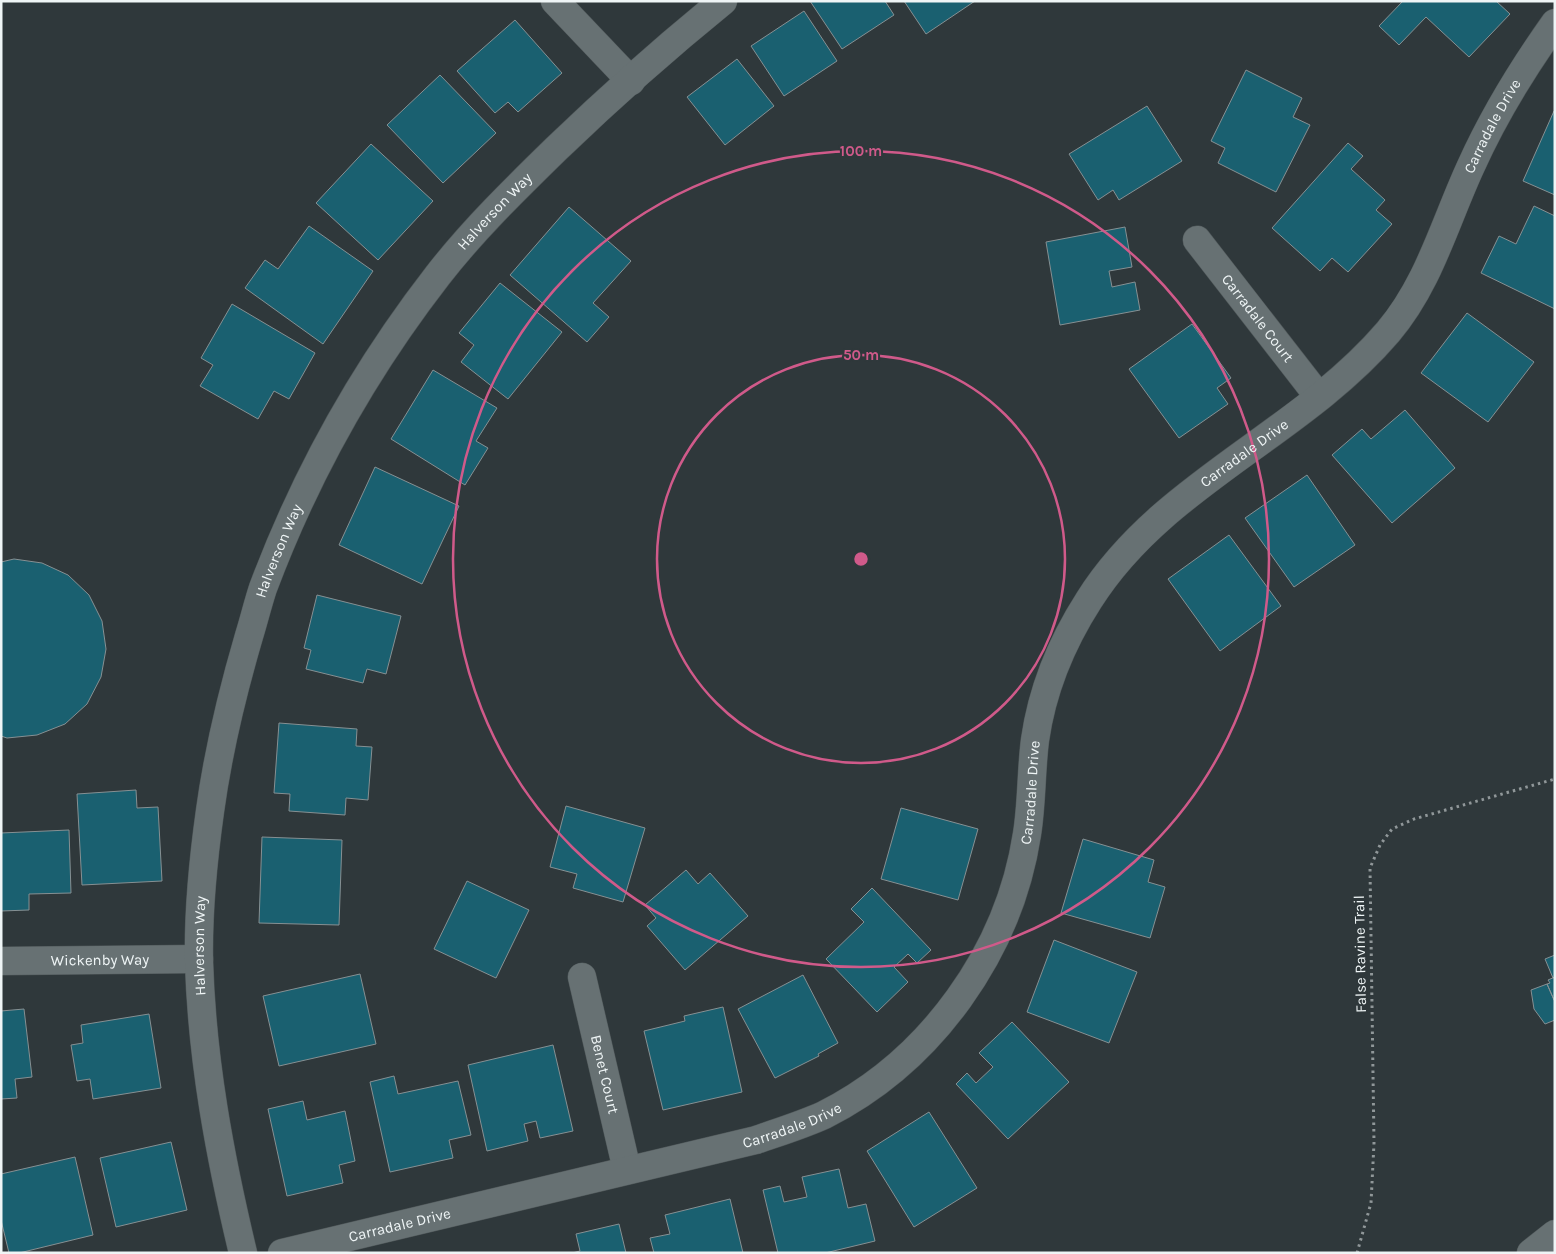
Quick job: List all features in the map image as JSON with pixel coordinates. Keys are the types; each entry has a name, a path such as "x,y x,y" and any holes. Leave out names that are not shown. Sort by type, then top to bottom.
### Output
{"street":[{"path":"555,1 631,81"},
{"name":"Halverson Way","path":"243,1253 213,1113 204,1032 199,959 200,915 206,841 213,787 226,719 262,590 289,524 321,457 356,394 438,274 489,216 588,118 723,1"},
{"name":"Carradale Drive","path":"282,1253 756,1140 823,1115 875,1083 921,1043 942,1021 963,994 993,943 1008,907 1022,862 1027,836 1036,737 1042,709 1061,650 1089,600 1118,560 1147,530 1177,504 1319,397 1371,352 1391,329 1408,305 1436,253 1463,184 1484,138 1533,54 1555,23"},
{"name":"Carradale Court","path":"1197,240 1319,397"},
{"name":"Wickenby Way","path":"1,961 199,959"},
{"name":"Benet Court","path":"582,977 627,1170"},
{"path":"1531,1253 1555,1234"}],"path":[{"name":"False Ravine Trail","path":"1357,1253 1371,1202 1374,1142 1370,868 1380,845 1392,829 1414,818 1555,778"}],"building":[{"path":"810,1 885,1 894,15 842,49"},
{"path":"904,1 975,1 926,34"},
{"path":"1403,1 1496,1 1510,14 1469,57 1426,17 1399,45 1379,26"},
{"path":"804,11 837,61 784,96 751,46"},
{"path":"515,20 562,73 518,112 508,102 495,113 457,71"},
{"path":"737,59 774,106 725,145 687,97"},
{"path":"1246,70 1302,98 1293,117 1310,125 1276,192 1218,163 1225,148 1211,141"},
{"path":"440,75 496,133 443,183 387,125"},
{"path":"1147,106 1182,161 1119,200 1113,190 1098,200 1069,154"},
{"path":"1555,111 1555,195 1523,181"},
{"path":"1348,143 1363,156 1351,169 1385,200 1376,210 1392,224 1348,272 1332,258 1320,271 1272,228"},
{"path":"371,144 433,201 378,260 316,203"},
{"path":"1534,206 1555,216 1555,309 1481,273 1499,236 1516,244"},
{"path":"569,207 631,261 593,303 609,317 587,342 510,275"},
{"path":"309,226 373,271 323,344 245,288 265,260 278,269"},
{"path":"1125,227 1132,267 1109,271 1112,287 1135,282 1140,310 1060,325 1046,242"},
{"path":"500,283 562,332 508,399 461,362 474,345 459,333"},
{"path":"232,304 315,353 289,399 274,391 258,419 200,386 213,365 201,358"},
{"path":"1467,313 1534,362 1488,422 1421,373"},
{"path":"1192,324 1231,378 1217,388 1228,404 1179,438 1129,369"},
{"path":"433,370 497,408 476,441 488,448 465,485 391,439"},
{"path":"1405,410 1455,468 1392,523 1332,455 1362,429 1371,439"},
{"path":"375,467 459,506 422,584 339,545"},
{"path":"1307,475 1355,545 1294,587 1245,518"},
{"path":"1229,535 1281,606 1220,651 1168,579"},
{"path":"14,559 42,563 68,575 89,595 102,621 106,649 101,677 87,704 65,724 37,735 7,738 1,736 1,562"},
{"path":"317,595 401,616 386,674 367,669 363,683 306,669 311,650 304,648"},
{"path":"279,723 357,729 356,746 372,747 368,800 346,798 345,815 289,811 290,794 274,793"},
{"path":"136,790 137,808 158,807 162,881 82,885 77,794"},
{"path":"566,806 645,828 623,902 573,888 577,874 550,867"},
{"path":"901,808 978,829 958,900 881,879"},
{"path":"69,830 71,893 29,894 29,910 1,911 1,833"},
{"path":"262,837 342,840 339,925 259,923"},
{"path":"1083,839 1154,860 1148,882 1165,887 1150,938 1061,913"},
{"path":"686,870 698,884 710,873 748,916 685,970 647,926 656,918 645,905"},
{"path":"467,881 529,910 496,978 434,949"},
{"path":"872,888 931,950 917,963 908,954 894,967 908,982 877,1012 826,959 864,922 851,909"},
{"path":"1054,940 1137,972 1109,1043 1027,1012"},
{"path":"1555,955 1555,977 1553,978 1545,959"},
{"path":"360,974 376,1044 279,1066 263,996"},
{"path":"803,975 838,1043 818,1054 819,1056 775,1078 738,1009"},
{"path":"1555,977 1554,1000 1547,984 1550,983 1548,980"},
{"path":"1547,984 1555,1002 1555,1020 1545,1024 1534,1009 1531,990"},
{"path":"723,1007 742,1092 663,1110 644,1031 685,1021 684,1016"},
{"path":"24,1009 32,1077 15,1079 17,1098 1,1099 1,1011"},
{"path":"149,1014 161,1088 93,1099 90,1079 77,1081 71,1045 83,1043 81,1025"},
{"path":"1012,1022 1069,1082 1008,1139 956,1084 967,1073 976,1083 993,1067 979,1053"},
{"path":"553,1045 573,1131 540,1138 536,1121 524,1124 528,1141 487,1151 468,1065"},
{"path":"394,1076 398,1094 458,1081 471,1135 449,1140 453,1158 390,1172 370,1082"},
{"path":"303,1101 307,1120 345,1111 355,1161 339,1165 343,1183 287,1196 268,1109"},
{"path":"929,1112 977,1188 914,1227 867,1151"},
{"path":"171,1142 187,1210 116,1227 100,1158"},
{"path":"75,1157 93,1235 19,1253 9,1253 1,1220 1,1174"},
{"path":"839,1169 848,1208 866,1204 875,1241 825,1253 778,1253 763,1190 780,1186 784,1202 807,1197 802,1177"},
{"path":"730,1199 743,1253 654,1253 650,1238 670,1234 665,1215"},
{"path":"619,1224 626,1253 572,1253 580,1251 576,1234"}]}
